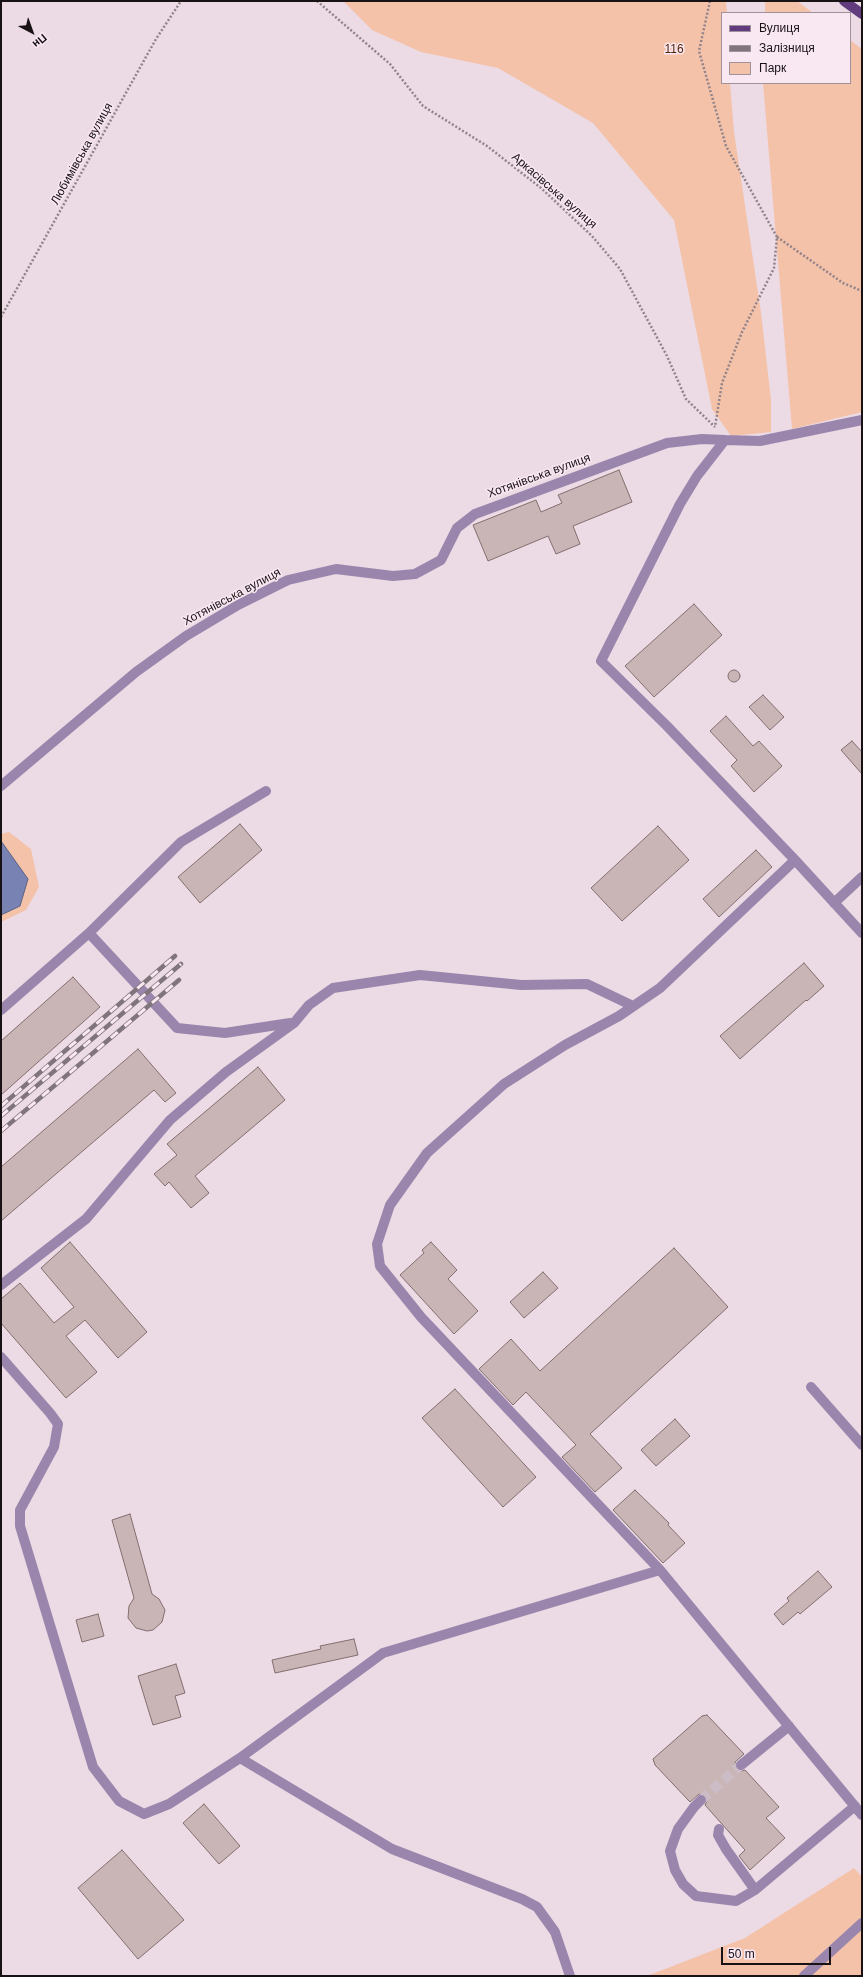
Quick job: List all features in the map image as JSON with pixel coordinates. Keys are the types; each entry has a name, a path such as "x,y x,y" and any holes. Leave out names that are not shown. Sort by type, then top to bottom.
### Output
{"main road":[{"path":"844,1 862,14"}],"lane":[{"name":"Хотянівська вулиця","path":"1,786 136,672 186,636 238,605 288,580 336,569 393,576 415,574 441,560 457,528 475,514 667,443 702,439 760,441 862,420"},
{"path":"725,440 697,476 680,504 601,661 795,860 862,933"},
{"path":"1,1010 89,933 181,842 266,790"},
{"path":"795,860 660,988 619,1016 565,1045 504,1084 427,1153 390,1205 377,1244 380,1266 421,1317 660,1570 862,1815"},
{"path":"834,903 862,878"},
{"path":"89,933 177,1028 225,1033 294,1022"},
{"path":"1,1286 86,1219 170,1120 226,1072 294,1022 309,1005 333,988 420,975 521,985 587,984 633,1006"},
{"path":"1,1357 58,1424 54,1447 20,1510 20,1526 94,1767 119,1801 144,1814 169,1804 240,1758 383,1653 660,1570"},
{"path":"811,1387 862,1445"},
{"path":"741,1765 789,1726"},
{"path":"240,1758 392,1849 522,1899 537,1908 555,1932 570,1976"},
{"path":"701,1800 678,1829 670,1851 675,1870 683,1884 696,1896 716,1900 736,1901 755,1890 855,1806"},
{"path":"719,1829 718,1835 726,1849 755,1890"},
{"path":"804,1976 862,1923"}],"path":[{"name":"Любимівська вулиця","path":"1,317 156,39 181,1"},
{"name":"Аркасівська вулиця","path":"317,1 390,64 423,106 487,146 541,188 592,236 620,269 667,356 686,399 715,427 725,440"},
{"path":"710,1 699,51 726,146 777,237 843,283 862,292"},
{"path":"715,427 722,383 742,332 774,268 777,237"}],"green space":[{"name":"116","path":"343,1 726,1 727,12 721,12 721,84 730,84 734,132 761,313 771,400 771,432 731,436 712,409 674,220 593,123 498,68 421,52 372,30"},
{"path":"765,1 797,1 812,12 765,12"},
{"path":"851,41 862,49 862,412 792,429 763,84 851,84"},
{"path":"9,832 31,849 39,887 26,910 1,922 1,834"},
{"path":"854,1868 862,1877 862,1976 647,1976 745,1938"}],"water":[{"path":"1,841 28,879 20,906 1,915"}],"building":[{"path":"619,470 632,502 573,526 580,544 556,554 548,536 488,561 473,525 536,500 541,512 562,503 558,495"},
{"path":"694,604 722,635 654,697 625,666"},
{"path":"732,670 736,670 740,676 736,682 732,682 728,678 728,674"},
{"path":"763,695 784,717 770,730 749,707"},
{"path":"726,716 753,746 759,741 782,766 754,792 731,766 737,760 710,731"},
{"path":"852,741 862,752 862,774 841,750"},
{"path":"240,824 262,850 200,903 178,877"},
{"path":"658,826 689,860 622,921 591,888"},
{"path":"756,850 772,867 719,917 703,899"},
{"path":"804,963 824,986 807,1001 806,1000 740,1059 720,1036"},
{"path":"73,977 100,1007 1,1095 1,1041"},
{"path":"138,1049 176,1093 165,1102 154,1090 1,1221 1,1167"},
{"path":"258,1067 285,1100 195,1176 209,1193 191,1208 169,1182 165,1186 154,1174 177,1155 167,1144"},
{"path":"70,1242 147,1332 118,1358 85,1320 66,1336 97,1372 66,1398 1,1323 1,1299 20,1283 54,1323 74,1307 41,1268"},
{"path":"431,1242 457,1270 448,1279 478,1311 454,1334 400,1275 424,1253 422,1250"},
{"path":"674,1248 728,1307 590,1434 622,1468 595,1492 562,1457 576,1445 526,1392 513,1405 479,1369 511,1339 540,1371"},
{"path":"543,1272 558,1288 524,1318 510,1302"},
{"path":"455,1389 536,1477 503,1507 422,1418"},
{"path":"675,1419 690,1436 656,1466 641,1450"},
{"path":"635,1490 669,1523 668,1525 685,1543 663,1563 613,1510"},
{"path":"130,1514 152,1594 159,1599 165,1610 162,1622 153,1630 147,1631 136,1628 128,1618 129,1606 134,1598 112,1520"},
{"path":"818,1571 832,1587 800,1614 798,1612 783,1625 774,1614 789,1601 787,1598"},
{"path":"98,1614 104,1636 82,1642 76,1620"},
{"path":"354,1639 358,1655 275,1673 272,1660 321,1649 320,1646"},
{"path":"176,1664 185,1693 175,1696 181,1717 153,1725 138,1676"},
{"path":"707,1715 744,1754 735,1762 736,1769 742,1771 745,1770 779,1807 766,1818 785,1838 750,1870 739,1856 745,1850 705,1805 707,1801 706,1796 699,1794 690,1802 655,1765 653,1759 702,1716"},
{"path":"204,1804 240,1846 219,1864 183,1823"},
{"path":"122,1850 184,1920 138,1959 78,1888"}],"tunnel":[{"path":"701,1800 741,1765"}],"railway":[{"path":"1,1106 175,956"},
{"path":"1,1116 181,964"},
{"path":"1,1131 179,980"}]}
